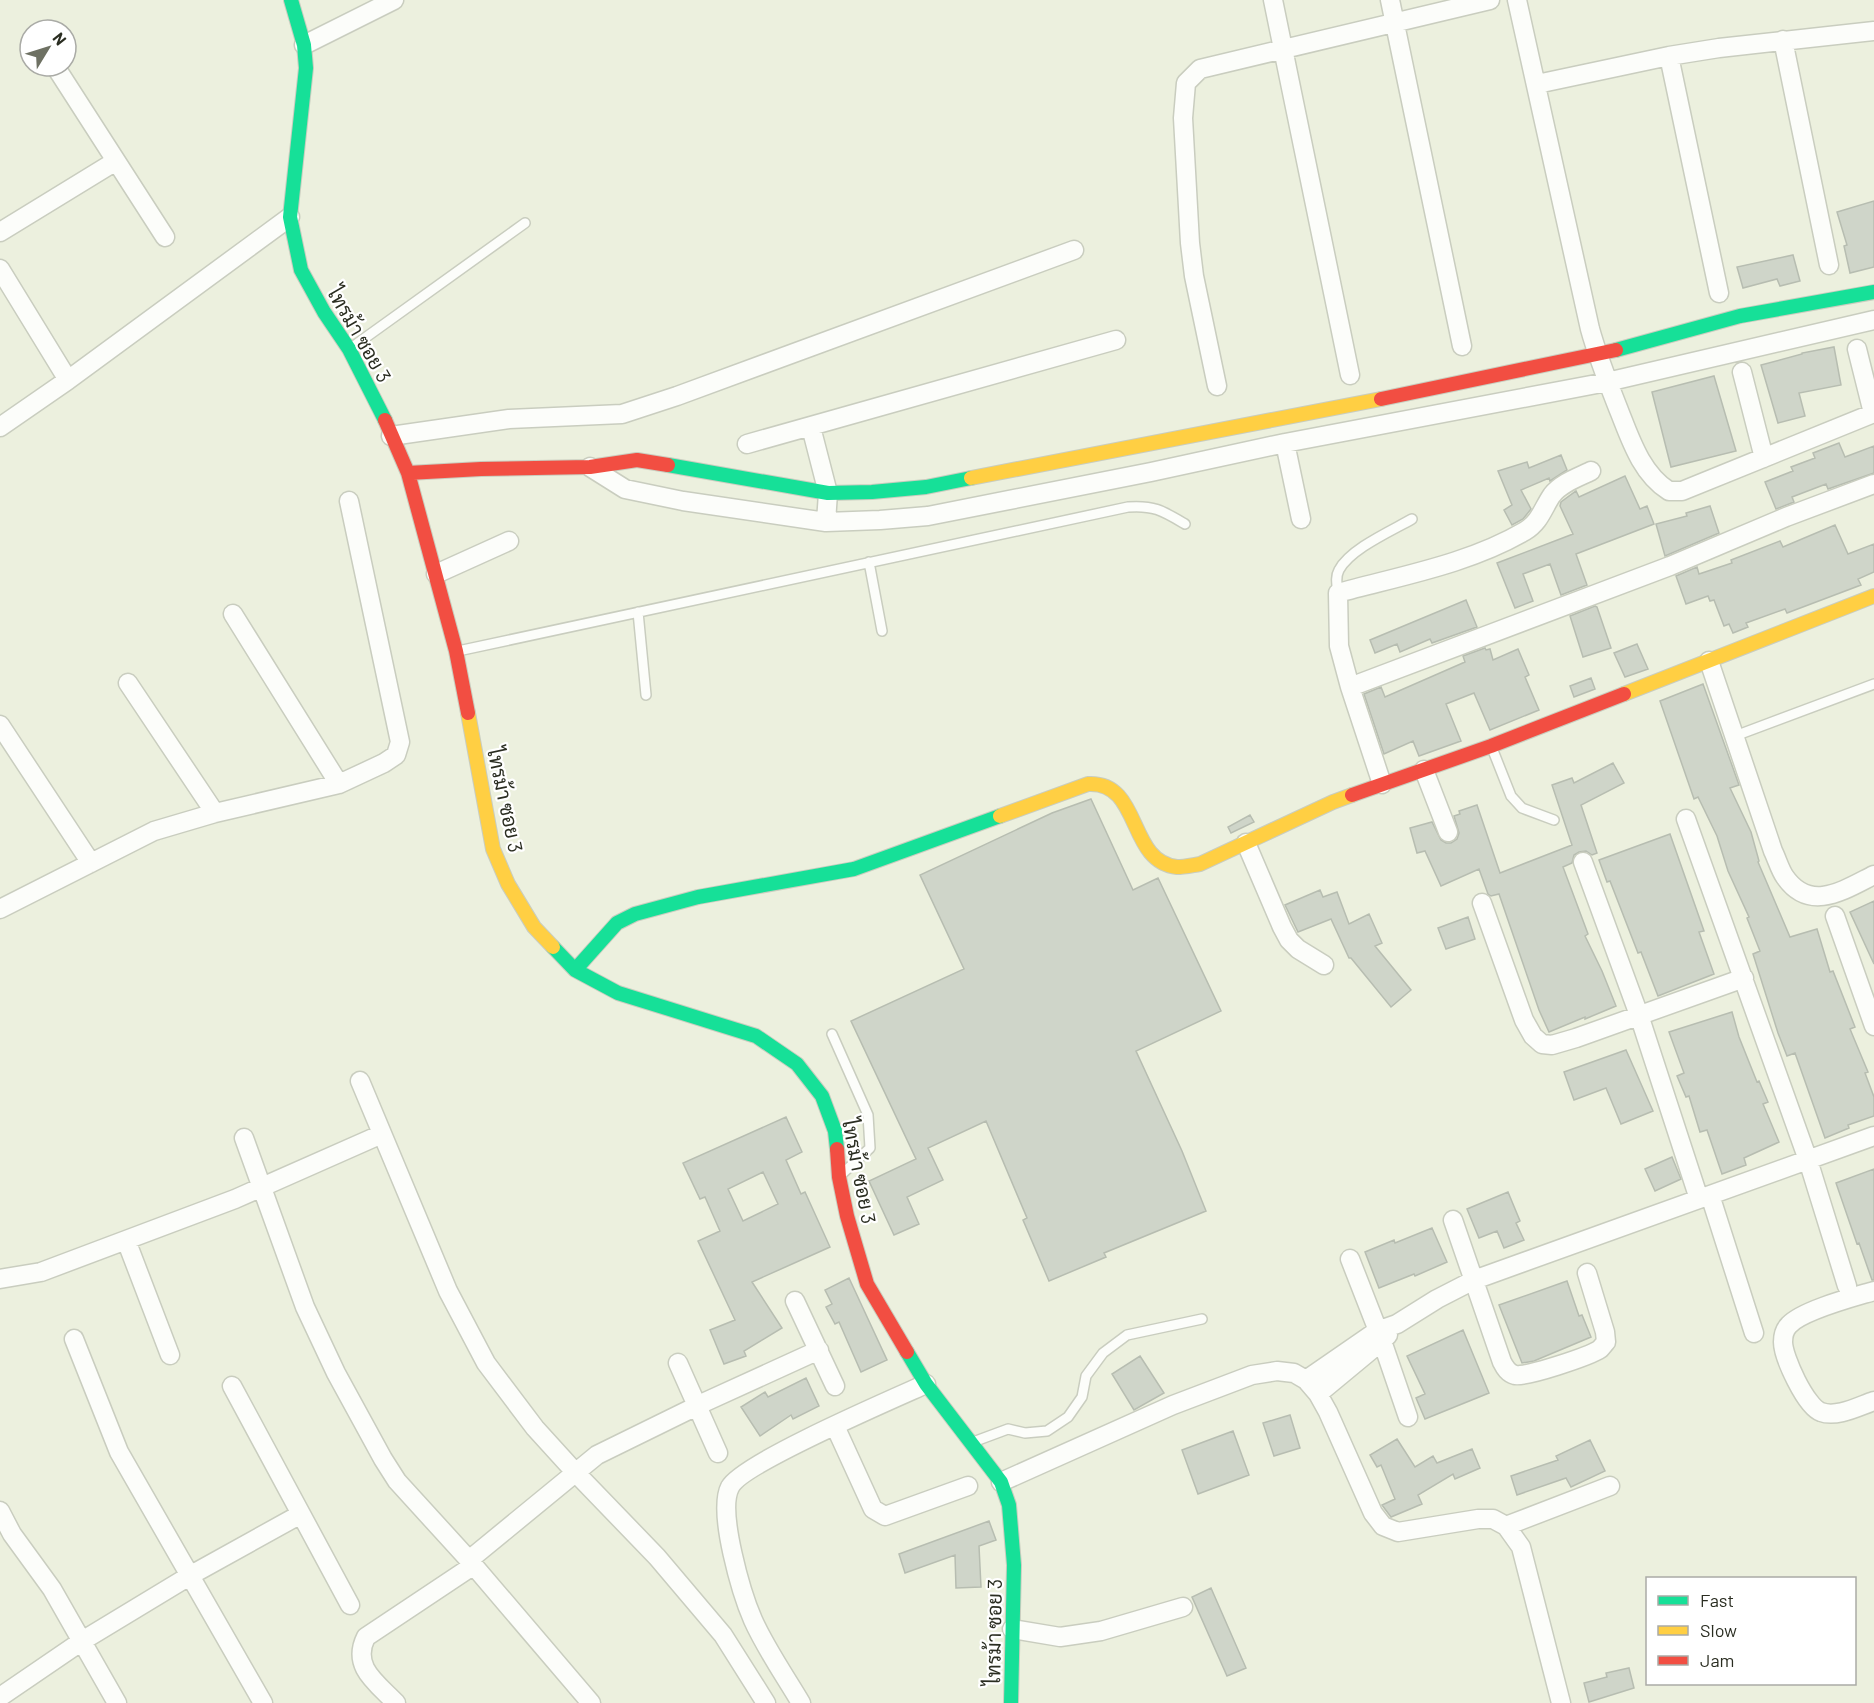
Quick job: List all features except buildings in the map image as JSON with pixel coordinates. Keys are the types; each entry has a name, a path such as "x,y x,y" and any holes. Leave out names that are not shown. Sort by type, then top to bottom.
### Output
{"street":[{"name":"ไทรม้า ซอย 3","path":"291,0 304,45 306,68 290,217 301,270 324,312 349,349 408,473 456,651 493,849 508,884 534,927 575,970 618,993 756,1036 797,1064 822,1096 835,1131 839,1177 847,1216 867,1284 926,1384 1001,1482 1009,1504 1014,1565 1011,1703"},
{"path":"304,45 394,0"},
{"path":"1273,0 1350,375"},
{"path":"1390,0 1462,346"},
{"path":"1217,386 1194,276 1190,243 1183,118 1186,82 1200,69 1490,0"},
{"path":"1517,0 1587,318 1607,382 1628,434 1651,475 1670,491 1682,490 1873,413 1857,349"},
{"path":"1537,84 1669,56 1783,40 1874,31"},
{"path":"1783,40 1829,265"},
{"path":"1669,56 1719,293"},
{"path":"63,78 165,237"},
{"path":"0,232 116,161"},
{"path":"0,427 68,380 290,217"},
{"path":"391,436 509,419 622,414 677,396 1074,250"},
{"path":"0,269 68,380"},
{"path":"408,473 590,466 637,460 828,493 926,487 1228,430 1598,355 1740,316 1874,292"},
{"path":"590,466 626,489 683,501 826,522 928,516 1285,443 1607,382 1874,320"},
{"path":"747,444 1116,340"},
{"path":"1742,372 1764,458"},
{"path":"811,427 828,493 826,522"},
{"path":"1177,440 1184,465"},
{"path":"1285,443 1301,519"},
{"path":"1378,785 1339,646 1338,593 1444,564 1505,541 1538,522 1553,493 1591,471"},
{"path":"1350,687 1670,566 1786,517 1874,484"},
{"path":"0,909 154,831 215,813 339,784 396,755 400,742 349,501"},
{"path":"436,574 509,542"},
{"path":"575,970 616,923 635,914 698,897 854,869 1088,784 1101,784 1118,794 1148,850 1160,861 1185,868 1200,864 1333,802 1491,746 1874,596"},
{"path":"233,614 339,784"},
{"path":"1709,661 1773,851 1784,877 1796,889 1810,896 1824,898 1874,875"},
{"path":"128,683 215,813"},
{"path":"0,726 91,863"},
{"path":"1424,770 1448,832"},
{"path":"1686,819 1808,1160 1847,1286"},
{"path":"1246,843 1289,940 1298,949 1324,964"},
{"path":"1583,862 1754,1333"},
{"path":"1482,903 1524,1020 1533,1036 1542,1044 1552,1045 1576,1038 1744,978"},
{"path":"1835,916 1874,1026"},
{"path":"360,1081 448,1291 486,1363 535,1428 574,1472 657,1557 715,1626 766,1703"},
{"path":"0,1279 41,1272 126,1240 262,1187 382,1134"},
{"path":"1306,1380 1437,1299 1474,1280 1874,1136"},
{"path":"244,1138 305,1307 336,1372 383,1459 397,1481 471,1562 591,1703"},
{"path":"1453,1220 1502,1362 1506,1370 1515,1375 1523,1376 1600,1349 1606,1342 1587,1273"},
{"path":"126,1240 170,1355"},
{"path":"1350,1259 1408,1417"},
{"path":"1874,1291 1824,1307 1797,1319 1790,1324 1783,1340 1784,1353 1794,1375 1808,1402 1816,1410 1829,1414 1874,1401"},
{"path":"795,1301 835,1386"},
{"path":"1318,1394 1380,1336"},
{"path":"74,1339 119,1452 263,1703"},
{"path":"396,1703 366,1672 361,1659 361,1648 366,1637 471,1562 574,1472 597,1455 698,1405 819,1350"},
{"path":"678,1363 718,1453"},
{"path":"1001,1482 1173,1405 1252,1375 1277,1371 1294,1373 1306,1380 1318,1394 1373,1513 1383,1526 1398,1532 1478,1519 1493,1519 1506,1526 1521,1547 1561,1703"},
{"path":"801,1703 753,1619 732,1554 727,1517 729,1488 738,1476 835,1426 926,1384"},
{"path":"232,1386 350,1605"},
{"path":"835,1426 873,1509 885,1516 968,1486"},
{"path":"1506,1526 1611,1486"},
{"path":"0,1511 12,1534 52,1589 117,1703"},
{"path":"0,1697 82,1641 191,1575 301,1514"},
{"path":"1012,1629 1060,1636 1101,1631 1183,1607"}],"lane":[{"path":"349,349 525,223"},
{"path":"456,651 1128,507 1146,506 1159,509 1185,524"},
{"path":"1338,593 1336,579 1338,571 1345,562 1354,554 1412,519"},
{"path":"869,562 882,631"},
{"path":"638,612 646,694"},
{"path":"1734,736 1874,684"},
{"path":"1491,746 1511,796 1522,808 1554,820"},
{"path":"832,1034 868,1115 870,1135 870,1148 839,1177"},
{"path":"971,1443 1008,1429 1025,1432 1047,1431 1068,1418 1082,1398 1086,1376 1103,1353 1127,1335 1202,1319"}],"traffic: fast":[{"path":"291,0 304,45 306,68 290,217 301,270 324,312 349,349 385,420"},
{"path":"1616,350 1740,316 1874,292"},
{"path":"668,465 828,493 926,487 971,478"},
{"path":"575,970 617,923 635,914 698,897 854,869 1000,816"},
{"path":"553,947 575,970 618,993 756,1036 797,1064 822,1096 835,1131 837,1149"},
{"path":"907,1352 926,1384 1001,1482 1009,1505 1014,1565 1011,1703"}],"traffic: slow":[{"path":"971,478 1381,399"},
{"path":"1624,694 1874,596"},
{"path":"468,713 493,849 508,884 534,927 553,947"},
{"path":"1000,816 1088,784 1105,786 1118,795 1127,808 1150,852 1161,862 1180,867 1200,864 1352,795"}],"traffic: jam":[{"path":"1381,399 1616,350"},
{"path":"385,420 408,473 456,651 468,713"},
{"path":"408,473 590,467 637,460 668,465"},
{"path":"1352,795 1491,746 1624,694"},
{"path":"837,1149 839,1177 847,1216 867,1284 907,1352"}]}
